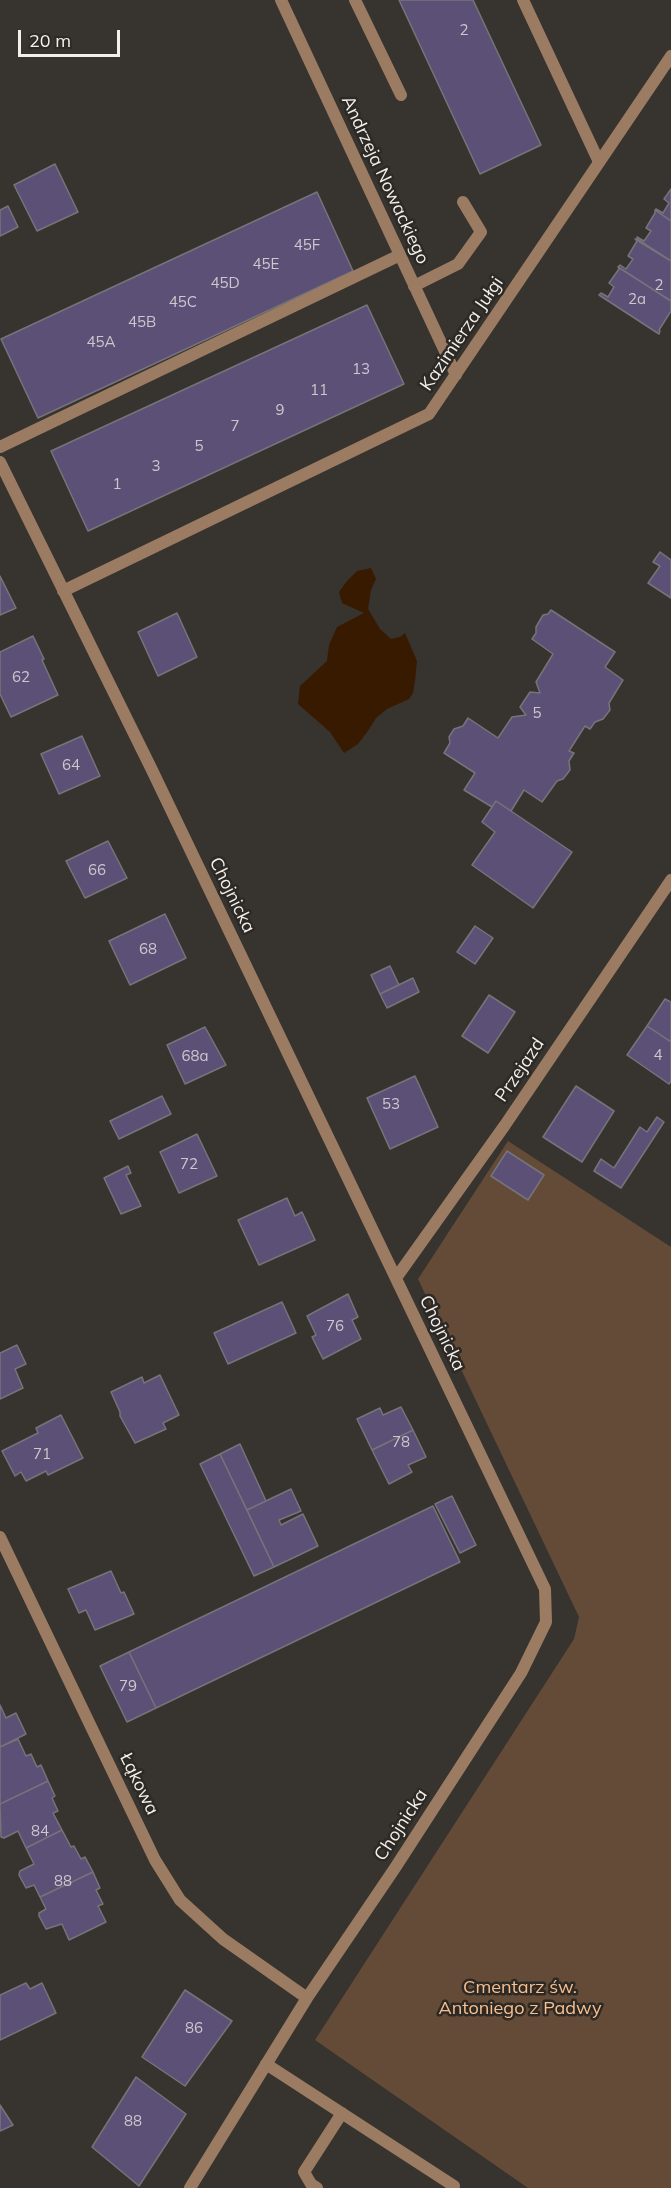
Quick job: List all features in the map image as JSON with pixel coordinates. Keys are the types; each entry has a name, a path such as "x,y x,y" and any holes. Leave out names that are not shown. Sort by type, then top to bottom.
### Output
{"street":[{"name":"Andrzeja Nowackiego","path":"281,0 456,375"},
{"path":"355,0 400,95"},
{"path":"523,0 599,162"},
{"name":"Kazimierza Jułgi","path":"63,591 429,414 671,56"},
{"path":"414,286 458,264 481,232 463,202"},
{"path":"0,447 400,255"},
{"name":"Chojnicka","path":"0,462 136,738 545,1589 546,1622 517,1680 307,1998 190,2188"},
{"name":"Przejazd","path":"396,1278 505,1125 671,880"},
{"name":"Łąkowa","path":"0,1537 155,1860 180,1900 223,1939 307,1998"},
{"path":"266,2064 454,2186"},
{"path":"317,2188 311,2184 304,2172 342,2113"}],"green space":[{"name":"Cmentarz św. Antoniego z Padwy","path":"508,1141 671,1247 671,2188 528,2188 315,2040 574,1639 579,1617 418,1279"}],"shaded area":[{"path":"371,568 376,579 371,590 368,609 380,629 391,639 405,633 417,661 415,681 413,693 409,699 387,709 376,718 358,744 344,753 330,732 298,704 300,686 327,661 329,645 337,627 364,613 342,603 339,592 357,571"}],"building":[{"path":"399,0 473,0 541,145 480,174"},
{"path":"55,164 78,212 37,231 14,185"},
{"path":"671,189 671,221 655,210 663,213 669,203 664,199"},
{"path":"317,192 353,271 38,418 1,339"},
{"path":"8,206 18,227 0,236 0,210"},
{"path":"655,210 671,221 671,261 637,239 637,237 644,241 651,231 646,228"},
{"path":"635,239 671,261 671,301 618,267 620,265 626,269 633,259 628,256 637,241"},
{"path":"618,267 671,301 671,311 659,330 659,334 599,295 601,293 608,297 614,287 609,283 619,269"},
{"path":"367,305 404,384 88,531 51,451"},
{"path":"660,552 671,560 671,598 648,583 660,566 653,562"},
{"path":"0,576 16,608 0,615"},
{"path":"551,610 615,652 605,667 623,680 609,703 610,710 603,719 595,722 590,729 585,726 569,751 574,753 569,761 570,770 563,779 557,781 542,802 524,790 511,811 496,801 492,807 464,790 475,773 444,753 454,729 463,726 468,718 498,738 512,717 526,715 520,707 530,692 540,693 536,682 553,654 532,639 543,615 548,614"},
{"path":"177,613 197,657 158,676 138,632"},
{"path":"33,636 58,695 11,717 0,694 0,652"},
{"path":"82,736 100,776 59,794 41,754"},
{"path":"496,801 572,852 533,908 472,865 495,832 482,822"},
{"path":"108,841 127,878 85,898 66,861"},
{"path":"165,914 186,958 130,985 109,941"},
{"path":"475,926 493,938 475,964 457,952"},
{"path":"390,966 399,985 380,994 371,975"},
{"path":"413,978 419,992 387,1008 380,994"},
{"path":"489,995 515,1012 488,1053 462,1036"},
{"path":"665,999 671,1002 671,1042 647,1026"},
{"path":"647,1026 671,1042 671,1081 669,1084 627,1055"},
{"path":"205,1027 226,1065 185,1084 167,1045"},
{"path":"415,1076 438,1127 390,1149 367,1098"},
{"path":"576,1086 614,1111 582,1162 543,1137"},
{"path":"162,1096 171,1114 119,1139 110,1121"},
{"path":"657,1117 664,1122 621,1188 594,1171 601,1159 614,1168 640,1127 647,1132"},
{"path":"197,1134 217,1176 179,1193 160,1152"},
{"path":"507,1151 544,1175 528,1200 491,1176"},
{"path":"128,1166 131,1173 126,1175 141,1206 121,1214 104,1178"},
{"path":"287,1198 295,1216 302,1212 315,1240 259,1265 238,1220"},
{"path":"348,1294 358,1317 352,1320 361,1339 323,1359 312,1337 316,1335 307,1316"},
{"path":"282,1302 296,1333 228,1364 214,1333"},
{"path":"17,1345 26,1364 15,1369 23,1388 0,1399 0,1353"},
{"path":"160,1375 179,1415 163,1423 166,1429 135,1443 120,1416 111,1392 142,1377 144,1383"},
{"path":"401,1407 413,1430 372,1450 357,1419 380,1408 383,1415"},
{"path":"61,1415 83,1458 48,1475 46,1471 26,1481 21,1472 15,1476 2,1451 38,1433 36,1428"},
{"path":"413,1430 426,1457 408,1465 412,1472 389,1484 372,1450"},
{"path":"240,1444 266,1501 247,1510 220,1454"},
{"path":"220,1454 274,1567 254,1576 200,1464"},
{"path":"291,1489 301,1511 279,1520 281,1525 303,1514 318,1546 274,1567 247,1510"},
{"path":"452,1496 476,1545 460,1553 435,1504"},
{"path":"433,1506 460,1562 156,1708 129,1652"},
{"path":"111,1571 134,1614 95,1630 86,1610 79,1613 68,1589"},
{"path":"129,1652 156,1708 127,1722 100,1666"},
{"path":"0,1705 6,1718 16,1713 26,1734 0,1747"},
{"path":"18,1739 26,1756 31,1754 37,1767 41,1765 48,1781 0,1804 0,1747"},
{"path":"48,1781 55,1796 52,1798 58,1811 53,1813 62,1830 26,1848 18,1831 4,1838 1,1837 0,1804"},
{"path":"62,1830 71,1847 74,1846 81,1859 85,1857 93,1872 40,1897 34,1885 26,1888 19,1875 20,1871 34,1864 26,1848"},
{"path":"93,1872 100,1888 96,1890 103,1904 98,1906 106,1922 69,1940 62,1924 46,1929 39,1916 39,1913 46,1909 40,1897"},
{"path":"26,1983 30,1989 42,1983 56,2013 0,2040 0,1995"},
{"path":"185,1990 232,2021 185,2086 142,2057"},
{"path":"136,2077 186,2114 139,2186 92,2147"},
{"path":"0,2105 13,2125 0,2131"}]}
